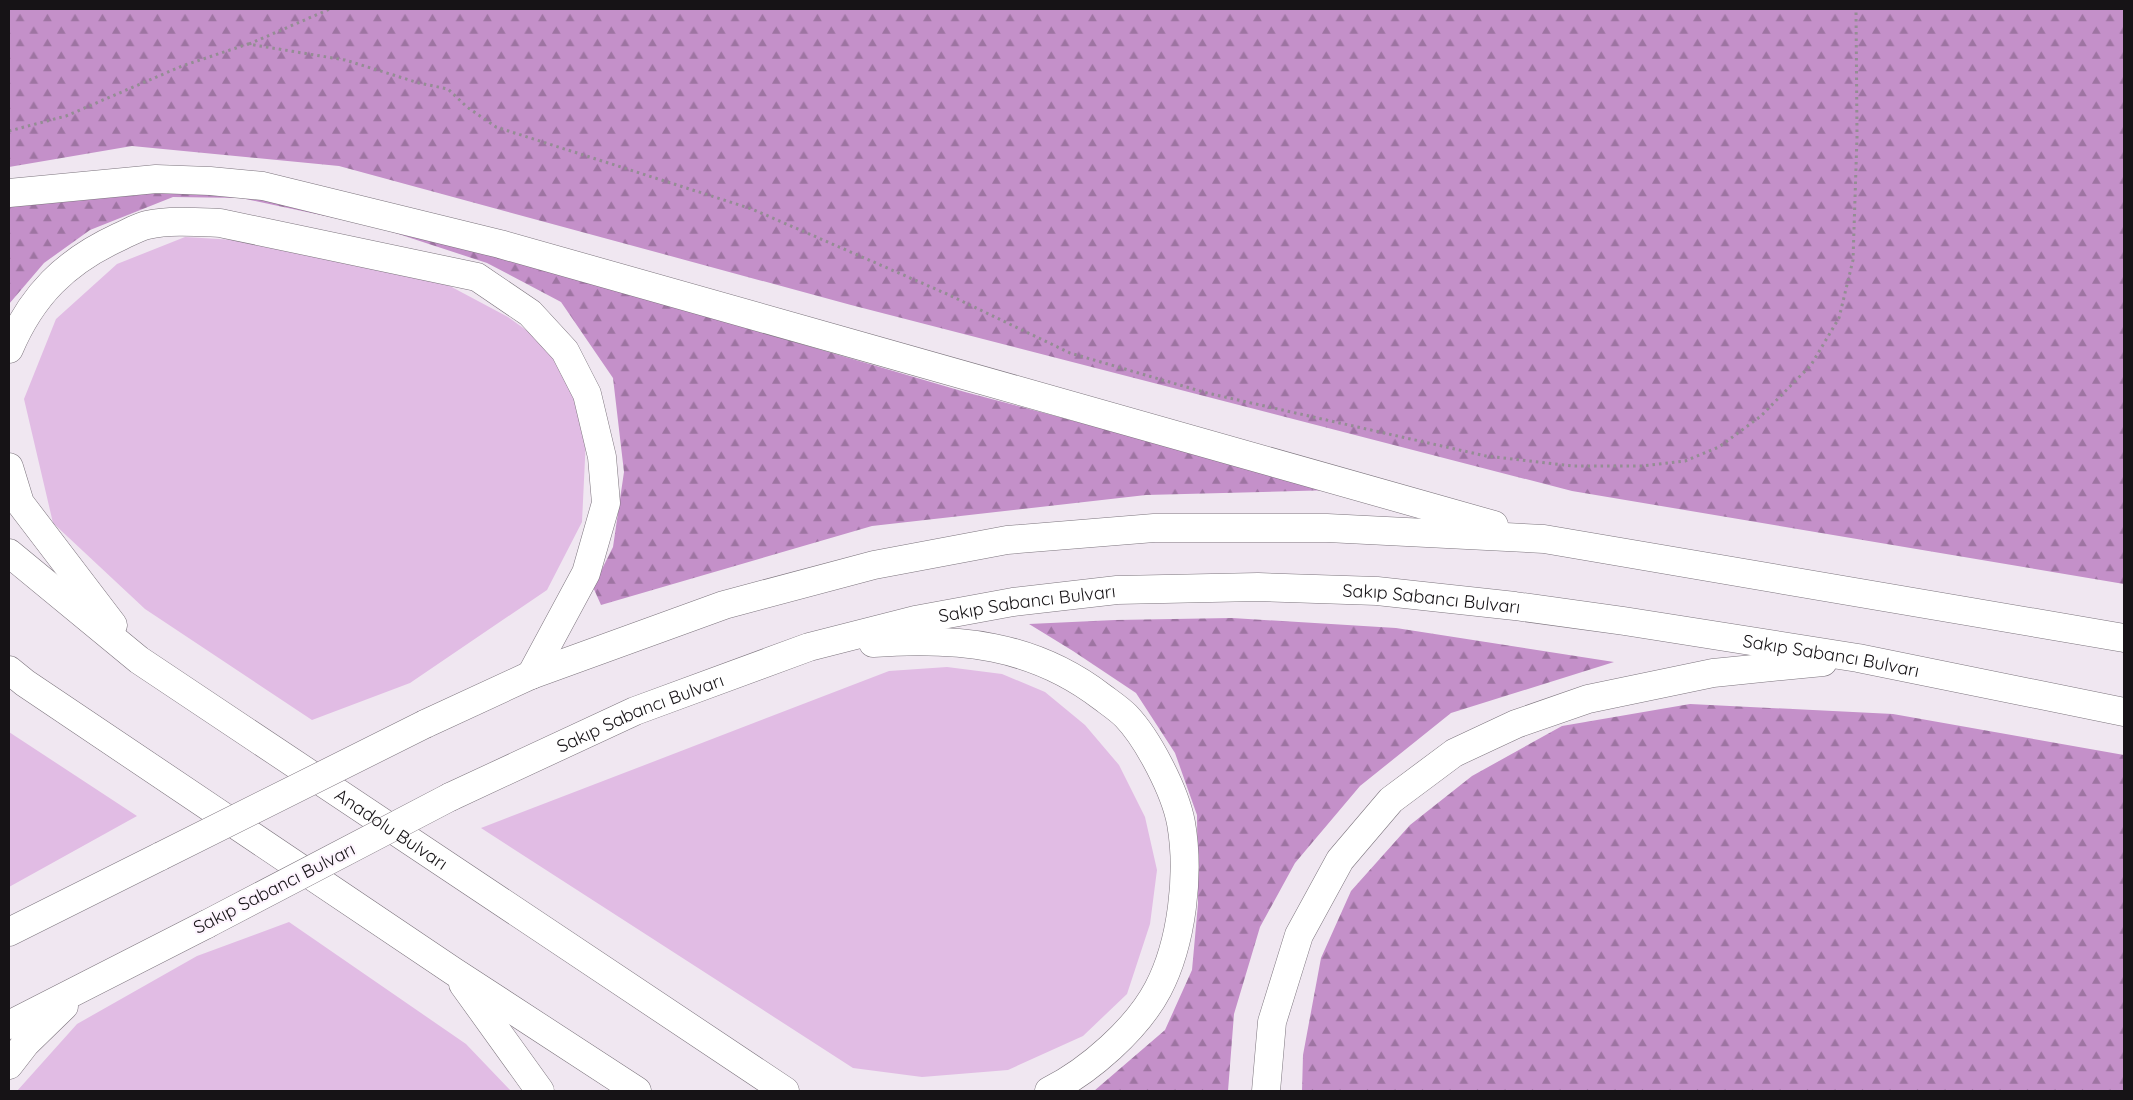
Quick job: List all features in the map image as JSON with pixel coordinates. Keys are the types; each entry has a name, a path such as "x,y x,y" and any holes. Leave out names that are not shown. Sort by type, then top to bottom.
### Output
{"main road":[{"path":"9,192 156,179 210,181 263,186 500,244 1544,539 2124,638"},
{"path":"9,349 19,325 42,293 73,262 107,243 146,225 182,221 220,223 477,278 530,313 565,351 587,394 602,458 606,503 586,573 531,675"},
{"path":"9,467 20,503 139,660"},
{"path":"9,932 425,724 531,675 724,605 874,565 1007,540 1154,528 1327,528 1544,539"},
{"name":"Anadolu Bulvarı","path":"9,553 139,660 785,1091"},
{"name":"Sakıp Sabancı Bulvarı","path":"9,1025 450,797 634,711 809,647 916,620 1013,602 1117,590 1258,587 1376,591 1515,606 1624,621 1858,658 2124,712"},
{"path":"809,647 916,640 977,644 1034,658 1080,680 1126,716 1152,753 1169,786 1180,822 1184,875 1181,910 1173,951 1158,989 1128,1031 1094,1063 1065,1083 1049,1091"},
{"path":"1266,1091 1272,1022 1299,936 1340,860 1391,800 1454,753 1516,724 1588,700 1713,673 1858,658"},
{"path":"14,675 453,971 638,1091"},
{"path":"453,971 540,1091"},
{"path":"9,1065 26,1043 84,986"}],"path":[{"path":"9,131 66,116 182,66 248,44 330,9"},
{"path":"248,44 345,60 419,83 448,89 467,107 496,127 752,209 947,294 1070,353 1207,393 1486,456 1572,466 1641,466 1685,461 1719,447 1761,416 1811,365 1839,318 1853,260 1857,137 1856,9"}],"shaded area":[{"path":"185,237 288,243 431,276 508,317 562,356 586,438 582,522 547,590 410,683 312,720 145,609 53,523 24,399 56,319 117,264"},
{"path":"947,667 1002,674 1045,692 1085,725 1119,765 1145,817 1157,870 1150,924 1127,994 1083,1036 1008,1070 922,1077 853,1068 481,828 889,671"},
{"path":"9,732 137,816 9,887"},
{"path":"289,922 466,1044 511,1091 17,1091 77,1024 197,956"}],"green space":[{"path":"9,9 2124,9 2124,584 1572,491 851,305 339,166 132,146 9,167"},
{"path":"241,190 524,263 965,392 1333,490 1146,495 872,526 601,605 593,587 613,547 624,472 613,378 561,302 487,263 377,227 241,198 173,197 90,230 44,263 9,304 9,203 147,192"},
{"path":"1232,618 1396,628 1614,662 1451,713 1360,786 1295,863 1260,927 1234,1014 1228,1091 1094,1091 1165,1030 1192,970 1198,904 1197,815 1175,753 1136,693 1029,624"},
{"path":"1690,704 1893,714 2124,755 2124,1091 1302,1091 1303,1055 1321,958 1351,891 1410,825 1472,776 1562,726"}]}
